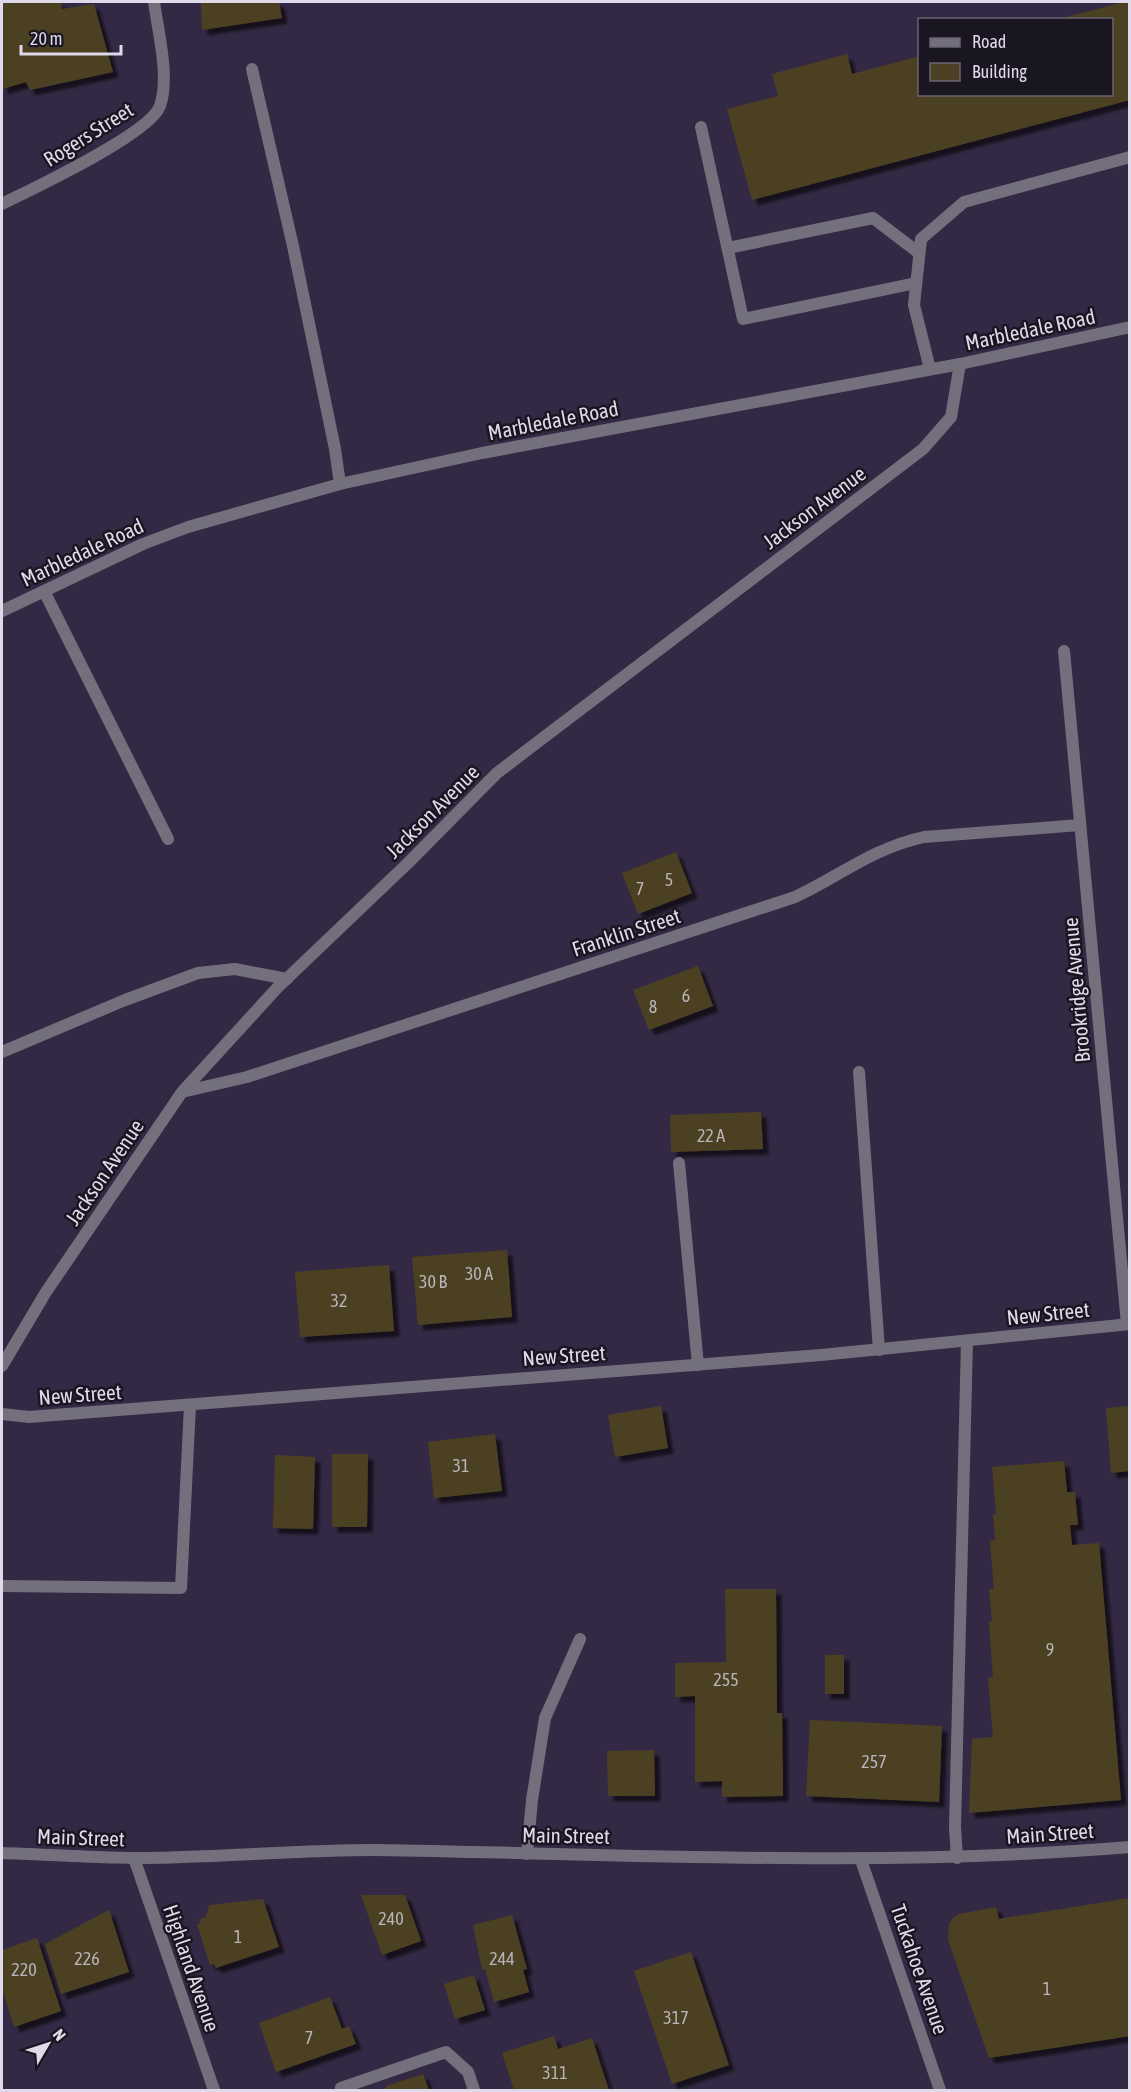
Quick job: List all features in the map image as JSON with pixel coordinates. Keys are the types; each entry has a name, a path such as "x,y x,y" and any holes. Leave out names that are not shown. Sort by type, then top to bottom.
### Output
{"street":[{"name":"Rogers Street","path":"2,204 57,178 142,128 159,108 164,82 154,2"},
{"path":"252,69 293,246 335,449 340,484"},
{"path":"701,128 743,319 916,283"},
{"path":"930,369 914,305 921,239 964,202 1130,157"},
{"path":"728,248 873,218 920,253"},
{"name":"Marbledale Road","path":"2,611 143,544 188,527 340,484 482,453 960,364 1130,327"},
{"name":"Jackson Avenue","path":"2,1366 46,1292 182,1092 287,979 408,863 497,773 923,449 951,417 960,364"},
{"path":"44,591 168,839"},
{"name":"Brookridge Avenue","path":"1064,651 1128,1324"},
{"name":"Franklin Street","path":"182,1092 247,1077 795,897 819,886 857,862 904,841 924,837 1080,825"},
{"path":"2,1052 125,999 198,973 235,969 287,979"},
{"path":"859,1072 879,1350"},
{"path":"679,1163 698,1365"},
{"name":"New Street","path":"2,1414 29,1417 698,1365 879,1350 1128,1324"},
{"path":"957,1858 967,1341"},
{"path":"2,1586 181,1588 190,1405"},
{"path":"527,1854 532,1800 545,1718 580,1639"},
{"name":"Main Street","path":"2,1853 134,1858 256,1852 372,1850 861,1860 1051,1854 1130,1847"},
{"name":"Highland Avenue","path":"134,1858 214,2091"},
{"name":"Tuckahoe Avenue","path":"861,1860 940,2091"},
{"path":"341,2091 340,2088 446,2052 468,2072 474,2091"}],"building":[{"path":"2,2 61,2 62,9 94,4 113,72 30,90 26,82 2,89"},
{"path":"201,2 279,2 282,18 202,30"},
{"path":"1130,2 1130,100 752,200 727,109 778,96 772,74 847,54 852,74 918,57 918,96 1113,96 1113,18 1063,18"},
{"path":"676,852 692,893 638,914 622,873"},
{"path":"698,966 713,1006 649,1030 633,990"},
{"path":"761,1112 763,1149 671,1152 670,1115"},
{"path":"507,1250 512,1317 418,1325 412,1257"},
{"path":"389,1265 394,1331 300,1337 295,1272"},
{"path":"661,1406 668,1448 615,1457 608,1415"},
{"path":"1130,1406 1130,1471 1111,1473 1106,1408"},
{"path":"495,1434 502,1491 434,1498 428,1442"},
{"path":"332,1454 368,1454 367,1527 332,1527"},
{"path":"275,1455 315,1457 313,1529 273,1528"},
{"path":"1064,1461 1067,1492 1075,1492 1078,1525 1070,1525 1072,1545 1099,1543 1121,1800 969,1813 972,1739 993,1737 988,1678 993,1677 989,1589 994,1589 990,1541 995,1540 993,1514 996,1514 992,1467"},
{"path":"725,1589 776,1589 777,1713 782,1713 783,1796 722,1797 722,1781 695,1782 695,1696 675,1697 675,1663 726,1662"},
{"path":"825,1655 844,1655 844,1694 825,1694"},
{"path":"810,1720 942,1726 939,1802 806,1796"},
{"path":"654,1750 655,1796 608,1796 607,1751"},
{"path":"361,1895 405,1895 421,1941 382,1955"},
{"path":"1130,1898 1130,2036 989,2058 948,1940 949,1924 954,1917 996,1907 999,1919"},
{"path":"263,1899 279,1947 216,1968 214,1964 210,1965 197,1924 201,1923 199,1919 206,1917 209,1905"},
{"path":"109,1910 129,1972 61,1994 45,1944"},
{"path":"512,1915 527,1969 523,1970 529,1992 494,2002 485,1969 482,1970 473,1925"},
{"path":"37,1938 61,2011 14,2027 2,1988 2,1950"},
{"path":"691,1952 729,2065 672,2084 634,1971"},
{"path":"474,1975 485,2010 455,2019 444,1984"},
{"path":"330,1997 342,2029 349,2026 356,2044 276,2072 259,2023"},
{"path":"554,2036 558,2049 592,2038 609,2090 514,2090 502,2053"},
{"path":"423,2074 429,2090 381,2090 387,2088 386,2086"}]}
